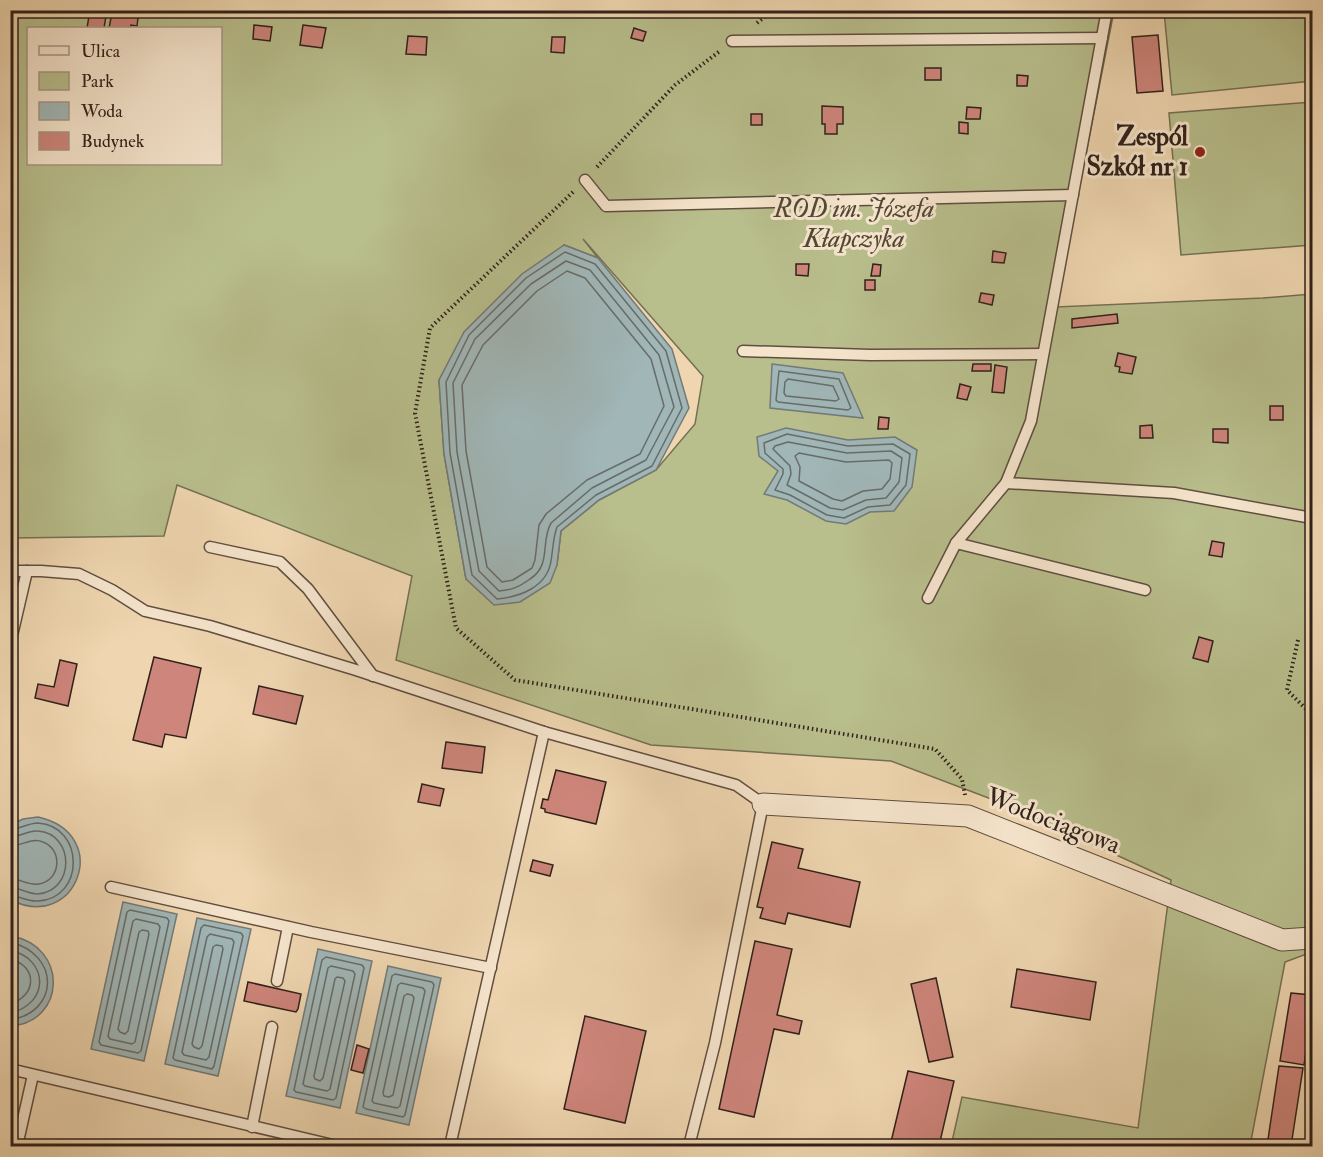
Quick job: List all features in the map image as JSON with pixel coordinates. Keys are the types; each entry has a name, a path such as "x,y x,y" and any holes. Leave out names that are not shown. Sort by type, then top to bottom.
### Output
{"street":[{"name":"Wodociągowa","path":"763,804 968,816 1282,940 1312,938"}],"lane":[{"path":"928,598 956,543 1006,483 1031,421 1107,10"},
{"path":"732,41 1102,38"},
{"path":"585,180 606,206 1073,195"},
{"path":"743,351 870,355 1043,354"},
{"path":"1006,483 1173,493 1312,518"},
{"path":"956,543 1145,591"},
{"path":"210,547 280,562 308,589 373,676"},
{"path":"10,571 79,574 112,590 145,611 210,626 544,732 736,785 763,804 715,1043 690,1146"},
{"path":"10,644 27,571"},
{"path":"450,1146 544,732"},
{"path":"111,886 288,927 491,968"},
{"path":"277,981 288,927"},
{"path":"252,1127 272,1027"},
{"path":"10,1069 320,1144 337,1146"},
{"path":"17,1146 33,1075"}],"path":[{"path":"773,10 675,85 585,180 430,328 415,413 456,628 515,680 935,749 963,779 968,816"},
{"path":"1298,640 1287,690 1312,715"}],"green space":[{"name":"ROD im. Józefa Kłapczyka","path":"11,11 1114,11 1056,307 1312,294 1312,952 1285,962 1250,1146 951,1146 962,1097 1138,1128 1171,880 1007,805 891,761 651,745 396,660 412,576 177,485 164,536 11,538","holes":["583,239 703,376 695,424 656,470 599,500 561,531 557,565 466,579 444,454 439,380 564,245 598,258"]},
{"path":"1164,11 1312,11 1312,81 1172,95"},
{"path":"1312,102 1312,245 1181,255 1169,113"}],"water":[{"path":"564,245 598,258 672,349 689,408 656,470 599,500 561,531 557,565 550,583 520,602 494,605 466,579 444,454 439,380 464,332 522,274"},
{"path":"772,364 843,373 863,418 770,408"},
{"path":"786,428 848,440 895,437 917,450 912,487 894,511 870,512 846,524 826,521 787,500 764,494 778,471 759,456 757,437"},
{"path":"38,817 61,827 75,842 80,859 77,877 68,893 53,903 34,907 11,900 11,825 23,819"},
{"path":"123,902 177,914 144,1061 91,1049"},
{"path":"197,918 251,929 218,1076 165,1064"},
{"path":"11,936 30,943 43,954 51,968 53,984 50,999 42,1012 28,1022 10,1026"},
{"path":"318,949 372,961 340,1108 286,1096"},
{"path":"388,966 441,978 409,1125 356,1113"}],"building":[{"path":"90,10 107,10 104,27 87,27"},
{"path":"112,13 138,18 137,26 109,27"},
{"path":"254,25 272,27 270,41 253,39"},
{"path":"303,25 326,28 322,48 300,45"},
{"path":"634,28 646,32 643,41 631,38"},
{"path":"1158,35 1163,91 1137,93 1132,37"},
{"path":"408,36 427,37 426,55 406,54"},
{"path":"552,37 565,37 564,53 551,52"},
{"path":"925,68 941,68 941,80 925,80"},
{"path":"1017,75 1028,76 1027,86 1017,86"},
{"path":"822,106 843,107 843,124 837,124 837,134 825,134 825,124 822,124"},
{"path":"967,107 981,108 980,119 966,119"},
{"path":"751,114 762,114 762,125 751,125"},
{"path":"959,122 968,123 968,134 959,133"},
{"path":"993,251 1006,253 1004,263 992,262"},
{"path":"796,264 809,264 808,276 796,275"},
{"path":"873,264 881,265 880,276 871,276"},
{"path":"865,280 875,280 875,290 865,290"},
{"path":"981,293 994,295 992,305 979,302"},
{"path":"1117,314 1118,323 1072,328 1072,319"},
{"path":"1118,353 1136,357 1132,374 1119,372 1120,367 1115,366"},
{"path":"973,364 991,364 991,371 972,371"},
{"path":"995,365 1007,367 1004,393 992,392"},
{"path":"960,384 971,387 967,400 957,398"},
{"path":"1270,406 1283,406 1283,420 1270,420"},
{"path":"879,417 889,418 888,429 878,429"},
{"path":"1152,425 1153,438 1140,438 1140,426"},
{"path":"1213,429 1228,429 1228,443 1213,442"},
{"path":"1212,541 1224,543 1222,557 1209,555"},
{"path":"1199,637 1213,641 1208,662 1193,658"},
{"path":"154,657 201,668 186,738 165,734 162,747 133,740"},
{"path":"60,660 77,664 68,706 35,698 38,684 54,687"},
{"path":"259,686 303,696 296,724 253,714"},
{"path":"446,742 485,747 482,773 442,768"},
{"path":"556,770 606,782 596,824 545,812 545,809 541,808 543,799 548,800"},
{"path":"422,784 444,789 440,806 418,802"},
{"path":"772,842 803,849 798,868 860,882 850,927 788,913 785,924 760,918 763,908 757,907"},
{"path":"533,860 553,865 550,876 530,871"},
{"path":"755,941 792,949 777,1015 802,1021 799,1034 774,1029 754,1117 719,1109"},
{"path":"1017,969 1096,982 1090,1020 1011,1007"},
{"path":"936,978 953,1057 929,1062 911,984"},
{"path":"248,982 301,994 298,1009 296,1012 244,1001"},
{"path":"1291,993 1312,995 1304,1065 1280,1061"},
{"path":"585,1016 646,1031 625,1123 564,1109"},
{"path":"357,1045 369,1049 363,1073 351,1070"},
{"path":"1279,1066 1303,1068 1291,1146 1267,1146"},
{"path":"908,1071 954,1081 939,1146 890,1146"}],"place":[{"name":"Zespól Szkół nr 1","path":"1200,152"}]}
